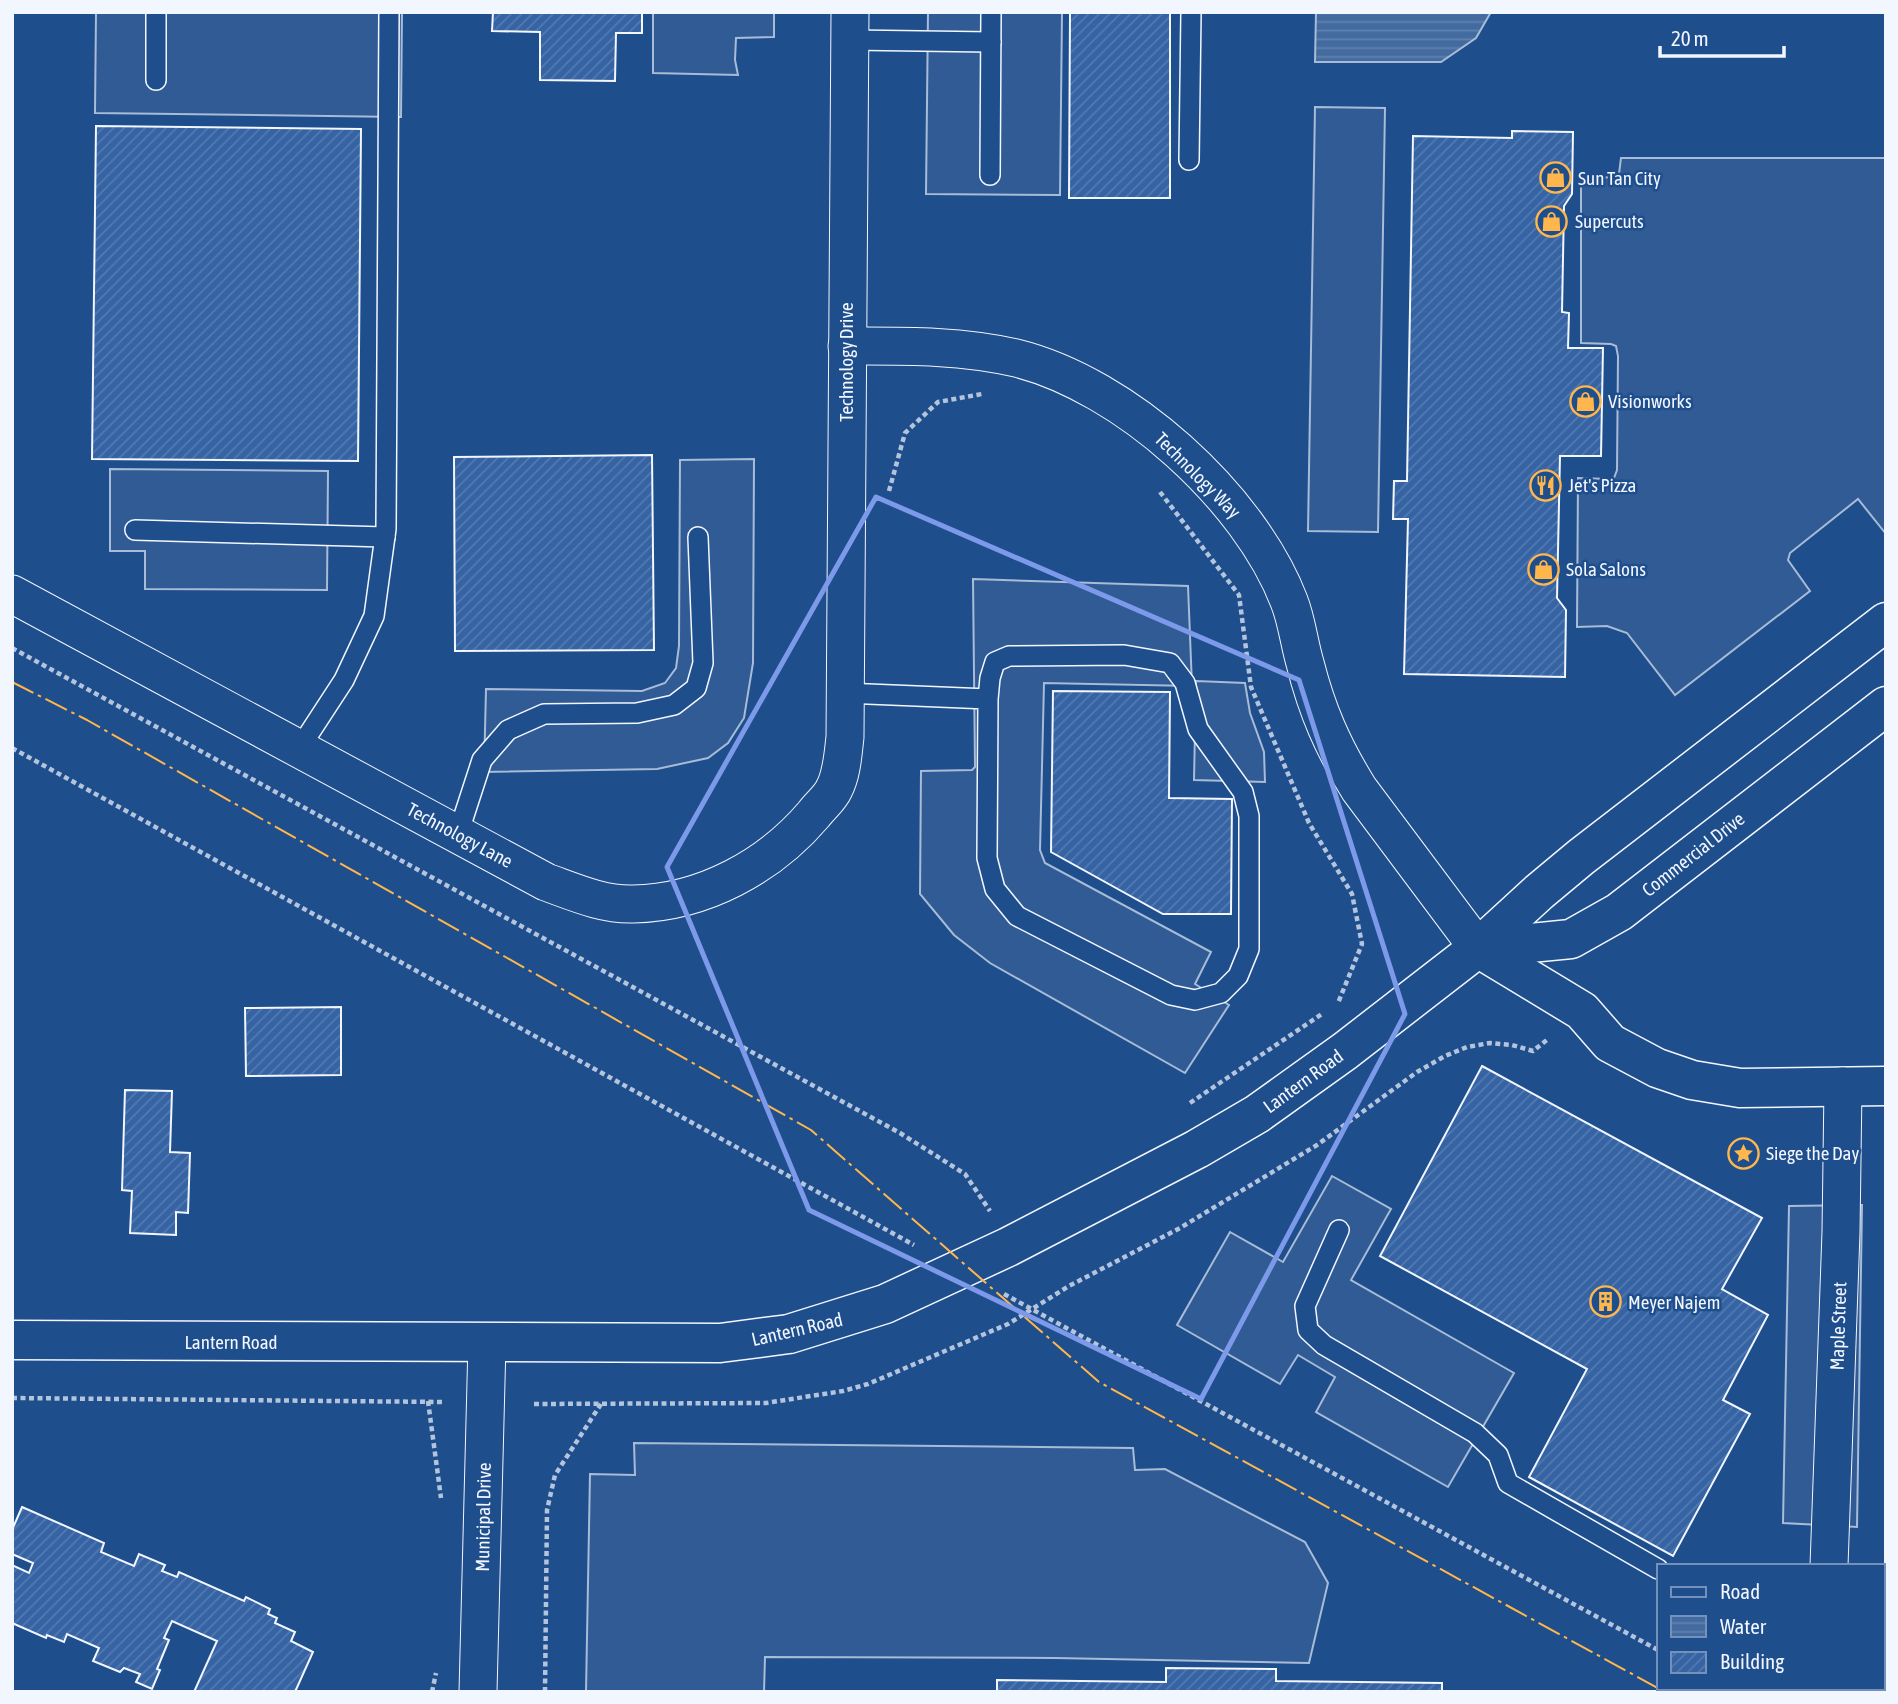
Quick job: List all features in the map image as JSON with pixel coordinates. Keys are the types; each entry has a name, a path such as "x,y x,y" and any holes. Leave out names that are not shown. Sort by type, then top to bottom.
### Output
{"street":[{"name":"Technology Drive","path":"844,702 850,26"},
{"name":"Technology Way","path":"846,345 937,347 986,352 1034,363 1092,388 1159,434 1191,463 1242,519 1277,574 1291,604 1320,713 1334,748 1478,948"},
{"name":"Technology Lane","path":"12,594 546,882 607,902 652,903 697,893 721,884 766,860 807,822 834,790 845,737 844,702"},
{"name":"Lantern Road","path":"12,1340 720,1343 789,1334 885,1304 1008,1247 1141,1180 1257,1114 1345,1051 1478,948 1581,857 1886,622"},
{"name":"Commercial Drive","path":"1478,948 1572,939 1619,912 1886,706"},
{"path":"1478,948 1582,1011 1610,1043 1657,1068 1692,1080 1740,1088 1886,1086"},
{"name":"Maple Street","path":"1829,1564 1841,1246 1843,1086"},
{"name":"Municipal Drive","path":"478,1692 487,1342"}],"lane":[{"path":"156,12 156,80"},
{"path":"299,748 344,680 374,616 385,537 389,12"},
{"path":"990,175 991,12"},
{"path":"1189,160 1191,12"},
{"path":"850,26 991,42"},
{"path":"135,530 385,537"},
{"path":"458,834 482,760 508,730 544,713 637,713 674,705 696,688 703,663 698,537"},
{"path":"1124,655 1170,663 1185,683 1198,729 1243,792 1249,816 1249,948 1238,976 1221,993 1195,1000 1171,995 1017,916 995,889 987,858 989,699 990,678 995,662 1009,656 1124,655"},
{"path":"844,702 989,699"},
{"path":"1339,1230 1305,1306 1308,1330 1324,1345 1475,1433 1498,1455 1508,1483 1657,1568"}],"path":[{"path":"890,491 905,433 938,402 984,394"},
{"path":"1158,491 1239,595 1251,687 1309,823 1352,894 1362,944 1339,1002 1179,1110"},
{"path":"12,648 900,1133 965,1174 992,1214"},
{"path":"12,748 916,1246"},
{"path":"999,1291 1657,1649"},
{"path":"12,1398 444,1402"},
{"path":"545,1692 547,1510 555,1475 601,1404"}],"highlighted area":[{"path":"876,497 1299,680 1405,1014 1201,1399 809,1210 667,867"}],"shaded area":[{"path":"96,12 402,12 401,117 95,113"},
{"path":"653,12 774,12 774,37 736,38 735,60 738,75 653,73"},
{"path":"928,12 1062,12 1060,195 926,194"},
{"path":"1315,107 1385,108 1378,532 1308,531"},
{"path":"1621,158 1886,158 1886,534 1858,499 1790,553 1788,560 1810,591 1675,695 1627,633 1607,626 1577,627 1578,478 1610,479 1614,478 1617,470 1616,346 1581,343 1581,179 1614,177 1619,174"},
{"path":"754,459 753,663 744,718 728,743 708,758 657,769 484,772 486,689 642,691 665,683 676,668 679,646 680,460"},
{"path":"110,469 328,471 327,590 145,589 145,551 110,551"},
{"path":"973,579 1188,586 1192,686 1044,683 1040,850 1045,863 1211,952 1195,984 1229,1005 1185,1073 990,963 954,935 920,894 921,771 972,770 975,767"},
{"path":"1196,681 1245,683 1250,713 1264,752 1265,782 1194,780"},
{"path":"1332,1176 1391,1209 1351,1280 1514,1373 1448,1487 1316,1412 1335,1377 1298,1355 1280,1384 1177,1325 1230,1232 1283,1262"},
{"path":"1862,1205 1857,1527 1783,1523 1789,1206"},
{"path":"634,1443 1133,1448 1135,1470 1165,1469 1305,1542 1328,1583 1309,1663 1055,1658 765,1657 764,1692 586,1692 590,1474 635,1475"}],"water":[{"path":"1316,12 1491,12 1476,38 1441,62 1315,62"}],"building":[{"path":"493,12 642,12 642,33 616,33 615,81 540,80 540,32 492,31"},
{"path":"1070,12 1170,12 1170,198 1069,198"},
{"path":"96,126 361,129 358,461 92,459"},
{"path":"1512,131 1573,132 1572,194 1564,206 1562,312 1569,313 1568,348 1603,348 1601,456 1560,456 1557,598 1566,610 1565,677 1404,674 1408,519 1393,519 1394,481 1407,481 1413,136 1512,138"},
{"path":"652,455 654,650 455,651 454,457"},
{"path":"1053,691 1170,692 1169,798 1232,799 1231,914 1163,914 1051,852"},
{"path":"341,1007 341,1075 246,1076 245,1008"},
{"name":"Meyer Najem","path":"1482,1066 1762,1218 1722,1289 1768,1315 1723,1400 1750,1414 1673,1556 1529,1477 1587,1369 1380,1256"},
{"path":"125,1090 172,1091 170,1152 190,1153 188,1213 176,1212 176,1235 130,1233 132,1191 122,1190"},
{"path":"22,1507 104,1543 101,1552 134,1566 139,1554 165,1565 162,1571 177,1577 179,1572 244,1601 246,1597 270,1609 268,1614 277,1618 275,1623 295,1632 291,1641 313,1652 295,1692 194,1692 217,1641 172,1621 164,1638 169,1640 152,1689 136,1682 140,1674 124,1668 120,1672 93,1661 99,1648 67,1634 64,1642 47,1635 46,1638 12,1623 12,1565 29,1573 33,1563 12,1554 12,1530"},
{"path":"1886,1569 1886,1692 1848,1692 1844,1690 1884,1690"},
{"path":"1166,1668 1276,1669 1276,1681 1442,1683 1442,1692 997,1692 997,1680 1166,1682"}],"power":[{"path":"12,682 87,720 811,1130 1099,1382 1657,1688"},
{"path":"1661,1690 1665,1692"}],"place":[{"name":"Sun Tan City","path":"1555,178"},
{"name":"Supercuts","path":"1552,221"},
{"name":"Visionworks","path":"1585,401"},
{"name":"Jet's Pizza","path":"1545,485"},
{"name":"Sola Salons","path":"1543,569"},
{"name":"Siege the Day","path":"1743,1153"},
{"name":"Meyer Najem","path":"1605,1302"}]}
